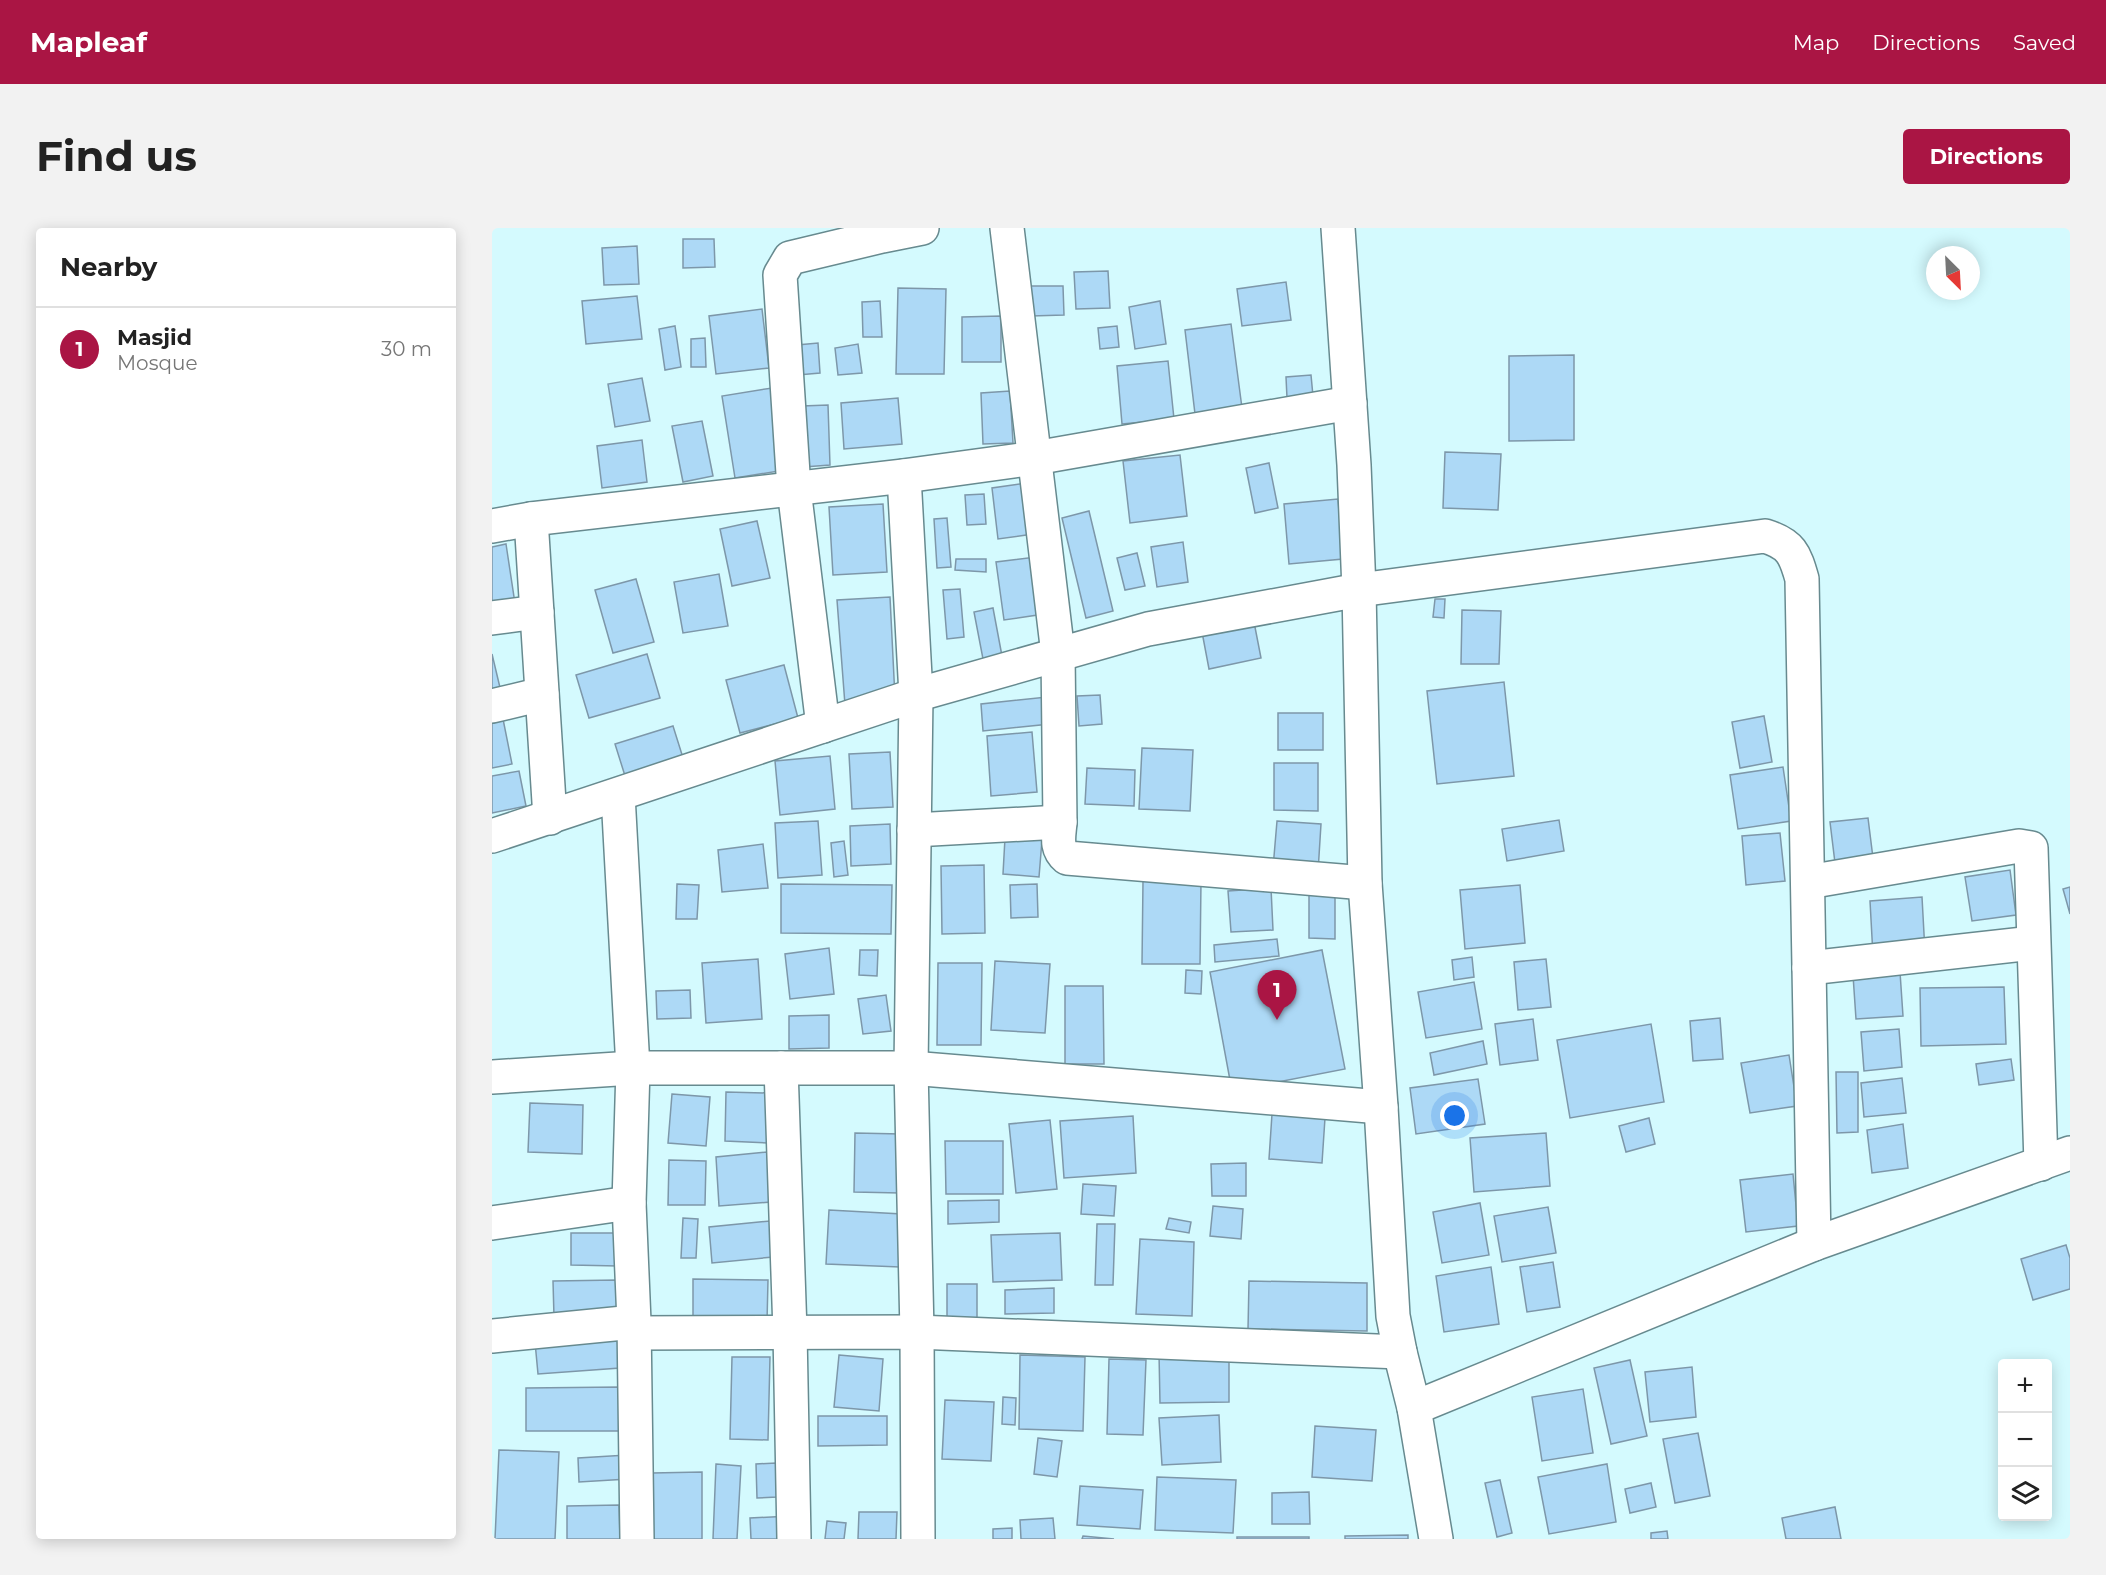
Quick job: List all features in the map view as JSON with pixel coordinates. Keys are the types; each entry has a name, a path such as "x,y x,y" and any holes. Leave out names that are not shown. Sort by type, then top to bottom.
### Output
{"street":[{"path":"823,726 794,489 780,275 790,258 922,228"},
{"path":"1007,228 1058,654 1060,822 1058,845 1062,853 1067,858 1365,883"},
{"path":"1338,228 1350,403 1359,590 1365,883 1393,1316 1414,1408 1436,1539"},
{"path":"492,526 531,519 904,476 1035,458 1350,403"},
{"path":"904,476 916,695 911,1068 917,1332 918,1539"},
{"path":"531,519 550,818"},
{"path":"492,836 916,695 1148,629 1359,590 1765,536 1780,541 1796,556 1802,579 1814,1244"},
{"path":"492,618 537,612"},
{"path":"492,706 542,694"},
{"path":"618,795 633,1068 629,1203 634,1328 637,1539"},
{"path":"914,830 1060,822"},
{"path":"1414,1408 1814,1244 2056,1158 2033,943 2033,856 2031,848 2026,846 1808,882"},
{"path":"1809,968 2033,943"},
{"path":"492,1077 633,1068 911,1068 1381,1107"},
{"path":"781,1068 794,1539"},
{"path":"492,1223 629,1203"},
{"path":"492,1336 634,1328 917,1332 1400,1352"}],"building":[{"path":"683,239 714,239 715,267 683,268"},
{"path":"637,246 639,284 604,285 602,248"},
{"path":"1108,271 1110,308 1076,309 1074,272"},
{"path":"1286,282 1291,320 1242,326 1237,289"},
{"path":"1031,286 1063,286 1064,315 1031,316"},
{"path":"898,288 946,289 944,374 896,374"},
{"path":"637,296 642,339 586,344 582,301"},
{"path":"880,301 882,337 863,337 862,302"},
{"path":"1160,301 1166,344 1135,349 1129,307"},
{"path":"762,309 769,368 716,374 709,316"},
{"path":"1001,316 1001,362 962,362 962,317"},
{"path":"1231,324 1242,408 1195,414 1185,330"},
{"path":"675,326 681,367 665,370 659,329"},
{"path":"1117,326 1119,347 1100,349 1098,328"},
{"path":"705,338 706,367 691,367 691,339"},
{"path":"818,343 820,373 798,375 797,345"},
{"path":"858,344 862,373 838,375 835,348"},
{"path":"1574,355 1574,440 1509,441 1509,356"},
{"path":"1168,361 1174,419 1122,424 1117,366"},
{"path":"1311,375 1313,396 1287,398 1286,377"},
{"path":"642,378 650,421 615,427 608,384"},
{"path":"772,388 785,470 735,478 722,396"},
{"path":"1010,391 1013,443 983,444 981,393"},
{"path":"898,398 902,444 844,449 841,403"},
{"path":"828,405 830,465 804,467 802,406"},
{"path":"702,421 713,476 683,482 672,426"},
{"path":"642,440 647,482 602,488 597,446"},
{"path":"1445,452 1501,454 1498,510 1443,508"},
{"path":"1180,455 1187,516 1130,523 1123,461"},
{"path":"1269,463 1278,508 1255,513 1246,468"},
{"path":"1027,483 1033,534 998,539 992,488"},
{"path":"984,494 986,524 967,525 965,495"},
{"path":"1338,499 1343,559 1289,564 1284,504"},
{"path":"883,504 887,572 833,575 829,507"},
{"path":"1089,511 1113,611 1086,618 1062,518"},
{"path":"947,518 951,567 937,568 934,519"},
{"path":"757,521 770,578 732,586 720,529"},
{"path":"1183,542 1188,582 1157,587 1151,547"},
{"path":"506,544 516,610 492,613 492,547"},
{"path":"1137,553 1145,586 1125,590 1117,558"},
{"path":"1036,557 1044,614 1004,620 996,562"},
{"path":"956,559 986,559 986,572 955,570"},
{"path":"719,574 728,626 683,633 674,582"},
{"path":"636,579 654,642 613,653 595,590"},
{"path":"960,589 964,637 947,639 943,590"},
{"path":"890,597 895,698 845,705 837,600"},
{"path":"1435,599 1445,599 1444,618 1433,617"},
{"path":"993,608 1002,656 983,659 974,612"},
{"path":"1462,610 1501,611 1499,664 1461,664"},
{"path":"1254,622 1261,658 1209,669 1202,632"},
{"path":"492,654 502,696 492,699"},
{"path":"647,654 660,698 589,718 576,675"},
{"path":"784,665 798,718 740,733 726,680"},
{"path":"1504,682 1514,776 1437,784 1427,691"},
{"path":"1100,695 1102,724 1079,726 1077,696"},
{"path":"1047,697 1050,724 983,731 981,704"},
{"path":"1278,713 1323,713 1323,750 1278,750"},
{"path":"1764,716 1772,762 1740,768 1732,722"},
{"path":"503,719 512,764 492,768 492,721"},
{"path":"673,726 684,761 626,779 615,744"},
{"path":"1032,732 1037,792 991,796 987,736"},
{"path":"1142,748 1193,750 1190,811 1139,809"},
{"path":"890,752 893,807 852,809 849,754"},
{"path":"830,756 835,809 780,815 775,761"},
{"path":"1274,763 1318,763 1318,811 1274,810"},
{"path":"1783,767 1791,821 1738,829 1730,775"},
{"path":"1087,768 1135,770 1134,806 1085,804"},
{"path":"519,771 526,806 492,813 492,776"},
{"path":"1868,818 1873,858 1835,863 1830,822"},
{"path":"1559,820 1564,851 1507,861 1502,829"},
{"path":"818,821 822,875 778,878 775,823"},
{"path":"1277,821 1321,824 1318,872 1273,868"},
{"path":"890,824 891,864 851,866 850,826"},
{"path":"1780,833 1785,881 1746,885 1742,836"},
{"path":"1005,838 1042,840 1039,877 1003,874"},
{"path":"844,841 848,875 834,877 831,843"},
{"path":"763,844 768,888 722,892 718,850"},
{"path":"984,865 985,933 942,934 941,866"},
{"path":"2010,870 2016,915 1972,921 1965,877"},
{"path":"1143,881 1201,881 1200,964 1142,964"},
{"path":"677,884 699,885 697,919 676,919"},
{"path":"781,884 892,885 891,934 781,933"},
{"path":"1037,884 1038,917 1011,918 1010,885"},
{"path":"1520,885 1525,943 1465,949 1460,890"},
{"path":"2070,887 2070,914 2063,889"},
{"path":"1271,888 1273,930 1231,932 1228,891"},
{"path":"1309,892 1335,892 1335,939 1309,938"},
{"path":"1922,897 1925,952 1873,956 1870,901"},
{"path":"1277,939 1279,956 1215,962 1214,945"},
{"path":"829,948 834,994 790,999 785,954"},
{"path":"860,950 878,950 877,976 859,975"},
{"path":"1322,950 1345,1069 1232,1091 1210,972"},
{"path":"1472,957 1474,977 1454,980 1452,960"},
{"path":"758,959 762,1019 706,1023 702,963"},
{"path":"1546,959 1551,1007 1518,1010 1514,962"},
{"path":"995,961 1050,964 1045,1033 991,1030"},
{"path":"938,963 982,963 981,1045 937,1045"},
{"path":"1186,970 1202,971 1201,994 1185,993"},
{"path":"1900,972 1903,1016 1856,1019 1853,975"},
{"path":"1474,982 1482,1029 1426,1038 1418,992"},
{"path":"1065,986 1103,986 1104,1064 1065,1064"},
{"path":"2004,987 2006,1044 1921,1046 1920,988"},
{"path":"690,990 691,1018 657,1019 656,991"},
{"path":"886,995 891,1031 863,1034 858,999"},
{"path":"829,1015 829,1048 789,1049 789,1016"},
{"path":"1720,1018 1723,1059 1693,1061 1690,1021"},
{"path":"1533,1019 1538,1060 1500,1065 1495,1024"},
{"path":"1651,1024 1664,1102 1570,1118 1557,1040"},
{"path":"1899,1029 1902,1067 1864,1071 1861,1032"},
{"path":"1483,1041 1487,1064 1434,1075 1430,1053"},
{"path":"1789,1055 1797,1106 1750,1113 1741,1063"},
{"path":"2011,1059 2014,1080 1979,1085 1976,1064"},
{"path":"1836,1072 1858,1072 1858,1132 1837,1133"},
{"path":"1902,1078 1906,1113 1864,1117 1861,1083"},
{"path":"1478,1079 1485,1124 1416,1134 1410,1088"},
{"path":"726,1092 769,1093 768,1143 725,1141"},
{"path":"672,1094 710,1097 706,1146 668,1143"},
{"path":"530,1103 583,1105 582,1154 528,1152"},
{"path":"1272,1114 1325,1118 1322,1163 1269,1159"},
{"path":"1133,1116 1136,1173 1064,1178 1060,1121"},
{"path":"1649,1118 1655,1144 1626,1152 1619,1126"},
{"path":"1050,1120 1057,1189 1016,1193 1009,1124"},
{"path":"1903,1124 1908,1168 1872,1173 1867,1130"},
{"path":"855,1133 901,1134 900,1193 854,1192"},
{"path":"1546,1133 1550,1186 1474,1192 1470,1138"},
{"path":"945,1141 1003,1141 1003,1194 946,1194"},
{"path":"767,1152 771,1202 719,1206 716,1157"},
{"path":"669,1160 706,1161 705,1205 668,1205"},
{"path":"1246,1163 1246,1196 1212,1196 1211,1164"},
{"path":"1793,1174 1798,1226 1746,1232 1740,1180"},
{"path":"1083,1184 1116,1186 1114,1216 1081,1214"},
{"path":"999,1200 999,1222 948,1224 948,1201"},
{"path":"1480,1203 1489,1255 1442,1263 1433,1212"},
{"path":"1213,1206 1243,1209 1241,1239 1210,1236"},
{"path":"1548,1207 1556,1253 1502,1262 1494,1216"},
{"path":"829,1210 902,1214 900,1267 826,1264"},
{"path":"683,1218 698,1219 696,1258 681,1258"},
{"path":"1169,1218 1191,1222 1189,1233 1166,1229"},
{"path":"770,1221 773,1257 712,1263 709,1227"},
{"path":"1097,1224 1115,1224 1113,1285 1095,1285"},
{"path":"571,1233 618,1233 618,1266 571,1265"},
{"path":"1060,1233 1062,1280 993,1282 991,1235"},
{"path":"1140,1239 1194,1242 1192,1316 1136,1314"},
{"path":"2066,1245 2070,1258 2070,1289 2033,1300 2021,1259"},
{"path":"1553,1262 1560,1307 1527,1312 1520,1267"},
{"path":"1491,1267 1499,1324 1444,1332 1436,1276"},
{"path":"693,1279 768,1280 767,1322 693,1322"},
{"path":"617,1280 617,1316 554,1317 553,1281"},
{"path":"1249,1281 1367,1283 1367,1331 1248,1329"},
{"path":"947,1284 977,1284 977,1319 947,1319"},
{"path":"1054,1288 1054,1313 1005,1314 1005,1290"},
{"path":"617,1336 620,1368 538,1374 535,1342"},
{"path":"1229,1352 1229,1402 1160,1403 1159,1353"},
{"path":"839,1355 883,1359 879,1411 834,1407"},
{"path":"1020,1355 1085,1357 1083,1431 1019,1429"},
{"path":"732,1357 770,1357 768,1440 730,1439"},
{"path":"1109,1359 1146,1360 1143,1435 1107,1434"},
{"path":"1630,1360 1647,1436 1611,1444 1594,1368"},
{"path":"1692,1367 1696,1417 1650,1422 1645,1372"},
{"path":"620,1387 620,1431 526,1431 526,1388"},
{"path":"1583,1389 1593,1453 1542,1461 1532,1397"},
{"path":"1003,1397 1016,1398 1015,1425 1002,1424"},
{"path":"945,1400 994,1402 991,1461 942,1459"},
{"path":"1219,1415 1221,1462 1162,1465 1159,1418"},
{"path":"818,1416 887,1416 887,1445 818,1446"},
{"path":"1315,1426 1376,1430 1372,1481 1312,1477"},
{"path":"1698,1433 1710,1496 1675,1503 1663,1439"},
{"path":"1038,1438 1062,1441 1057,1477 1034,1474"},
{"path":"499,1450 559,1452 555,1539 495,1539"},
{"path":"627,1455 628,1479 579,1482 578,1458"},
{"path":"776,1463 777,1497 757,1498 756,1464"},
{"path":"716,1464 741,1466 737,1539 713,1539"},
{"path":"1607,1464 1616,1522 1549,1534 1538,1477"},
{"path":"702,1472 702,1539 652,1539 652,1473"},
{"path":"1157,1477 1236,1480 1233,1533 1155,1530"},
{"path":"1500,1480 1512,1533 1497,1537 1485,1483"},
{"path":"1651,1483 1656,1507 1630,1513 1625,1489"},
{"path":"1080,1486 1143,1490 1140,1529 1077,1525"},
{"path":"1309,1492 1310,1524 1272,1524 1272,1493"},
{"path":"619,1505 620,1539 567,1539 567,1506"},
{"path":"1835,1507 1841,1539 1786,1539 1782,1518"},
{"path":"859,1512 897,1512 896,1539 858,1539"},
{"path":"790,1516 791,1539 751,1539 750,1518"},
{"path":"1053,1518 1055,1539 1021,1539 1020,1520"},
{"path":"827,1521 846,1523 844,1539 825,1539"},
{"path":"1012,1528 1012,1539 993,1539 993,1529"},
{"path":"1667,1531 1668,1539 1651,1539 1651,1533"},
{"path":"1408,1535 1408,1539 1345,1539 1345,1536"},
{"path":"1083,1536 1114,1539 1082,1539"},
{"path":"1237,1537 1309,1537 1309,1539 1237,1539"}],"place":[{"name":"Masjid","path":"1277,1020"}]}
